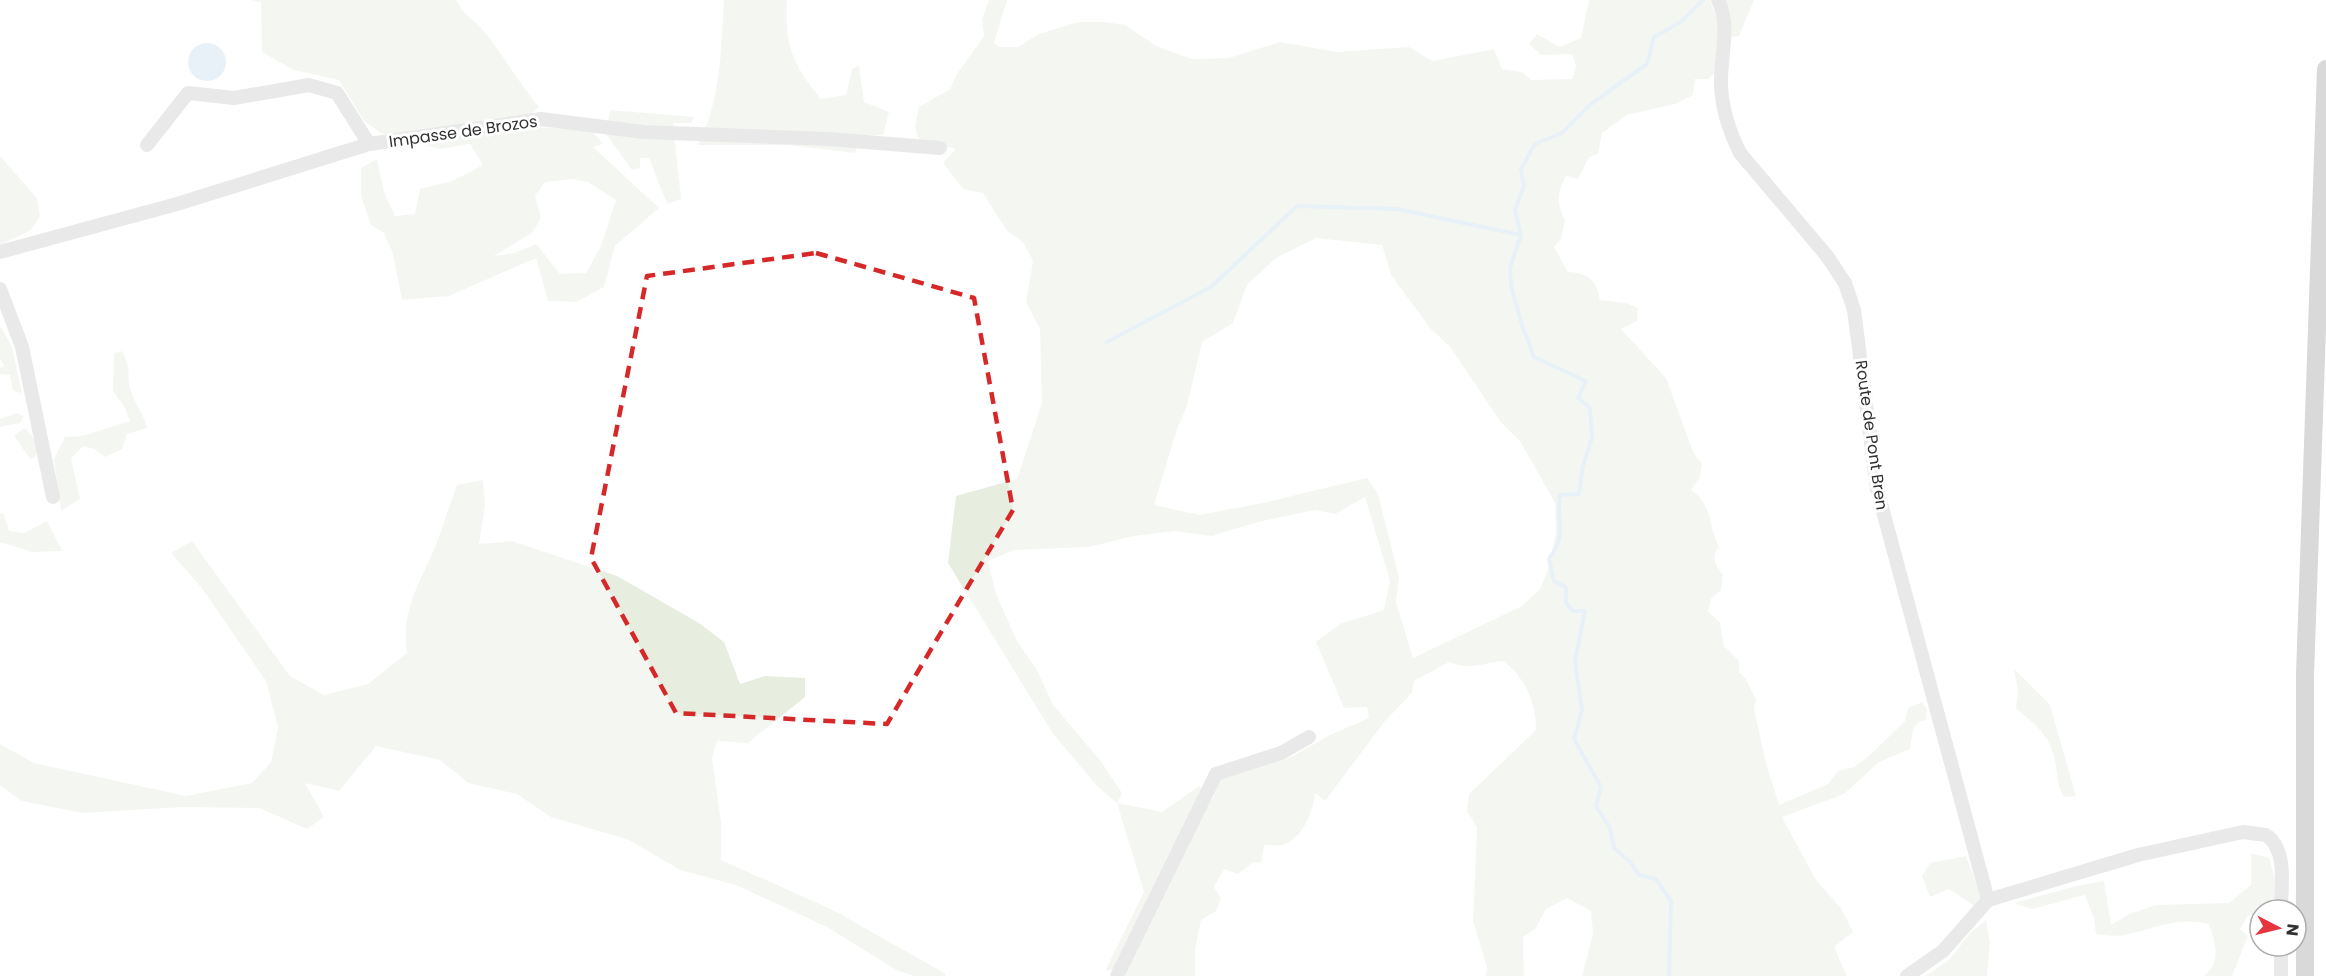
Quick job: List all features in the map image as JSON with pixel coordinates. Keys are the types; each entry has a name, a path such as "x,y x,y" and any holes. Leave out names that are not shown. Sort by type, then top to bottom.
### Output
{"main road":[{"path":"2305,976 2305,675 2326,69"}],"street":[{"name":"Route de Pont Bren","path":"1718,0 1724,33 1721,83 1723,108 1732,138 1740,153 1827,256 1845,284 1854,310 1879,497 1988,900"},
{"path":"147,145 188,93 234,98 309,86 337,93 369,144"},
{"name":"Impasse de Brozos","path":"0,252 177,204 369,144 540,119 643,132 829,140 940,148"},
{"path":"0,289 22,347 53,496"},
{"path":"1117,976 1216,774 1281,753 1309,737"},
{"path":"1907,976 1943,951 1988,900 2138,855 2243,832 2258,832 2273,839 2277,847 2281,874 2281,898"},
{"path":"2281,958 2281,976"}],"highlighted area":[{"path":"816,253 974,298 1013,510 887,724 676,713 591,558 647,276"}],"shaded area":[{"path":"252,0 456,0 487,35 539,107 518,127 593,132 603,144 593,147 659,208 615,246 604,287 576,302 548,301 536,258 449,296 402,300 393,254 384,233 371,225 361,196 361,168 377,159 384,192 395,216 415,214 420,189 452,181 483,165 470,144 440,149 381,133 364,121 339,80 294,70 262,52 261,3","holes":["572,179 588,182 616,200 601,246 586,273 560,274 536,244 515,253 494,256 532,233 541,218 535,196 545,182"]},
{"path":"724,0 787,0 789,42 803,76 821,99 846,95 852,69 859,66 864,102 889,112 883,135 862,135 855,153 789,145 698,145 706,128 716,93 721,56"},
{"path":"989,0 1007,0 994,43 1000,47 1018,47 1039,34 1078,22 1104,22 1125,25 1156,46 1192,59 1229,58 1280,42 1337,52 1409,47 1433,61 1494,49 1502,69 1522,72 1531,80 1572,79 1576,65 1572,54 1541,55 1529,44 1537,34 1559,47 1581,38 1589,0 1710,0 1718,22 1716,72 1708,79 1695,79 1693,95 1675,104 1627,115 1602,133 1598,154 1589,157 1578,179 1566,176 1563,182 1559,192 1559,203 1565,220 1561,239 1554,247 1568,272 1586,276 1594,283 1600,300 1626,303 1638,308 1637,321 1621,329 1666,378 1694,454 1702,463 1700,477 1691,490 1707,509 1719,547 1714,558 1723,575 1721,590 1711,599 1708,611 1720,623 1724,646 1739,661 1739,672 1746,679 1756,700 1754,709 1766,763 1779,805 1828,784 1838,771 1854,767 1869,756 1905,721 1908,708 1922,702 1927,709 1926,720 1918,722 1913,730 1910,749 1879,762 1844,794 1782,817 1816,880 1841,908 1853,932 1834,947 1847,976 1582,976 1593,934 1591,911 1567,898 1546,909 1535,929 1523,937 1524,976 1486,976 1487,967 1473,921 1477,827 1467,811 1469,794 1536,730 1534,710 1528,691 1518,675 1504,661 1470,666 1449,662 1414,681 1412,693 1385,721 1325,801 1315,793 1306,824 1296,837 1283,845 1264,845 1261,863 1253,862 1238,874 1224,869 1214,887 1221,898 1216,911 1201,920 1195,949 1195,976 1122,976 1124,967 1105,971 1144,892 1117,803 1099,788 1053,734 948,563 956,496 1017,479 1042,403 1040,329 1026,302 1033,261 1023,242 1007,231 983,193 963,189 943,163 956,149 919,140 915,127 919,107 950,89 957,74 984,36 982,19","holes":["1316,238 1382,245 1391,275 1430,328 1451,348 1500,421 1520,441 1555,503 1556,533 1547,572 1540,589 1522,606 1413,658 1396,602 1399,577 1378,494 1367,478 1263,503 1199,515 1154,505 1177,429 1187,406 1202,342 1233,323 1247,285 1276,258","1365,497 1390,581 1384,610 1340,624 1316,642 1344,708 1367,707 1369,718 1330,735 1291,757 1220,780 1212,800 1199,786 1162,812 1117,803 1122,793 1100,760 1053,705 1037,670 1017,641 996,594 988,561 1014,550 1089,547 1134,536 1175,531 1212,536 1258,522 1315,510 1335,514"]},
{"path":"1725,0 1754,0 1739,36 1730,37"},
{"path":"610,110 694,117 691,123 673,123 681,199 667,204 649,158 640,158 640,168 632,170 606,134"},
{"path":"0,156 37,198 40,216 31,230 0,245"},
{"path":"0,325 12,347 22,393 13,391 10,375 0,374 0,368 4,366 0,358"},
{"path":"122,351 128,366 131,393 144,417 147,428 127,434 122,449 105,457 94,449 83,446 71,458 80,499 61,511 54,459 65,437 82,436 130,421 124,406 113,391 114,353"},
{"path":"17,413 24,416 20,423 0,427 0,419"},
{"path":"24,428 31,434 40,451 31,460 14,436"},
{"path":"483,480 485,506 479,544 512,541 617,576 699,623 724,642 740,684 765,676 805,678 805,697 748,743 717,741 712,758 721,822 721,860 833,910 946,974 945,976 914,976 898,971 827,927 736,885 680,870 629,840 551,817 517,794 468,783 440,760 376,746 339,791 305,783 324,817 307,829 259,808 184,807 83,813 21,801 0,785 0,744 34,763 186,796 252,783 271,762 278,727 266,681 201,587 171,553 192,541 290,676 324,695 368,684 407,653 409,611 457,485"},
{"path":"0,513 4,514 9,531 24,533 47,521 62,551 32,552 0,542"},
{"path":"2014,669 2050,705 2076,796 2064,797 2058,784 2050,745 2036,725 2016,709 2018,692"},
{"path":"2251,853 2269,858 2276,884 2277,898 2248,898 2248,916 2240,929 2248,936 2232,976 2204,976 2210,971 2215,958 2215,945 2209,924 2185,922 2166,924 2118,936 2096,934 2094,919 2085,895 2032,909 2014,903 2104,881 2111,925 2129,914 2156,905 2229,903 2251,885"},
{"path":"1966,856 1981,896 1974,906 1949,889 1930,897 1922,876 1930,863"},
{"path":"1986,920 1990,943 1987,976 1925,976 1948,961 1970,933"}],"water":[{"path":"207,43 220,49 226,62 220,75 207,81 194,75 188,62 194,49"}],"waterway":[{"path":"1669,976 1671,901 1656,879 1639,875 1630,862 1614,848 1610,828 1596,806 1601,787 1574,739 1582,710 1575,661 1585,611 1573,611 1566,603 1566,587 1554,581 1549,559 1560,534 1560,495 1579,494 1583,466 1592,438 1590,408 1578,398 1586,381 1534,357 1511,286 1510,268 1521,235 1515,210 1524,186 1521,169 1535,144 1562,133 1591,104 1647,64 1654,37 1681,22 1703,0"},
{"path":"1107,342 1211,287 1297,206 1397,209 1521,235"}]}
